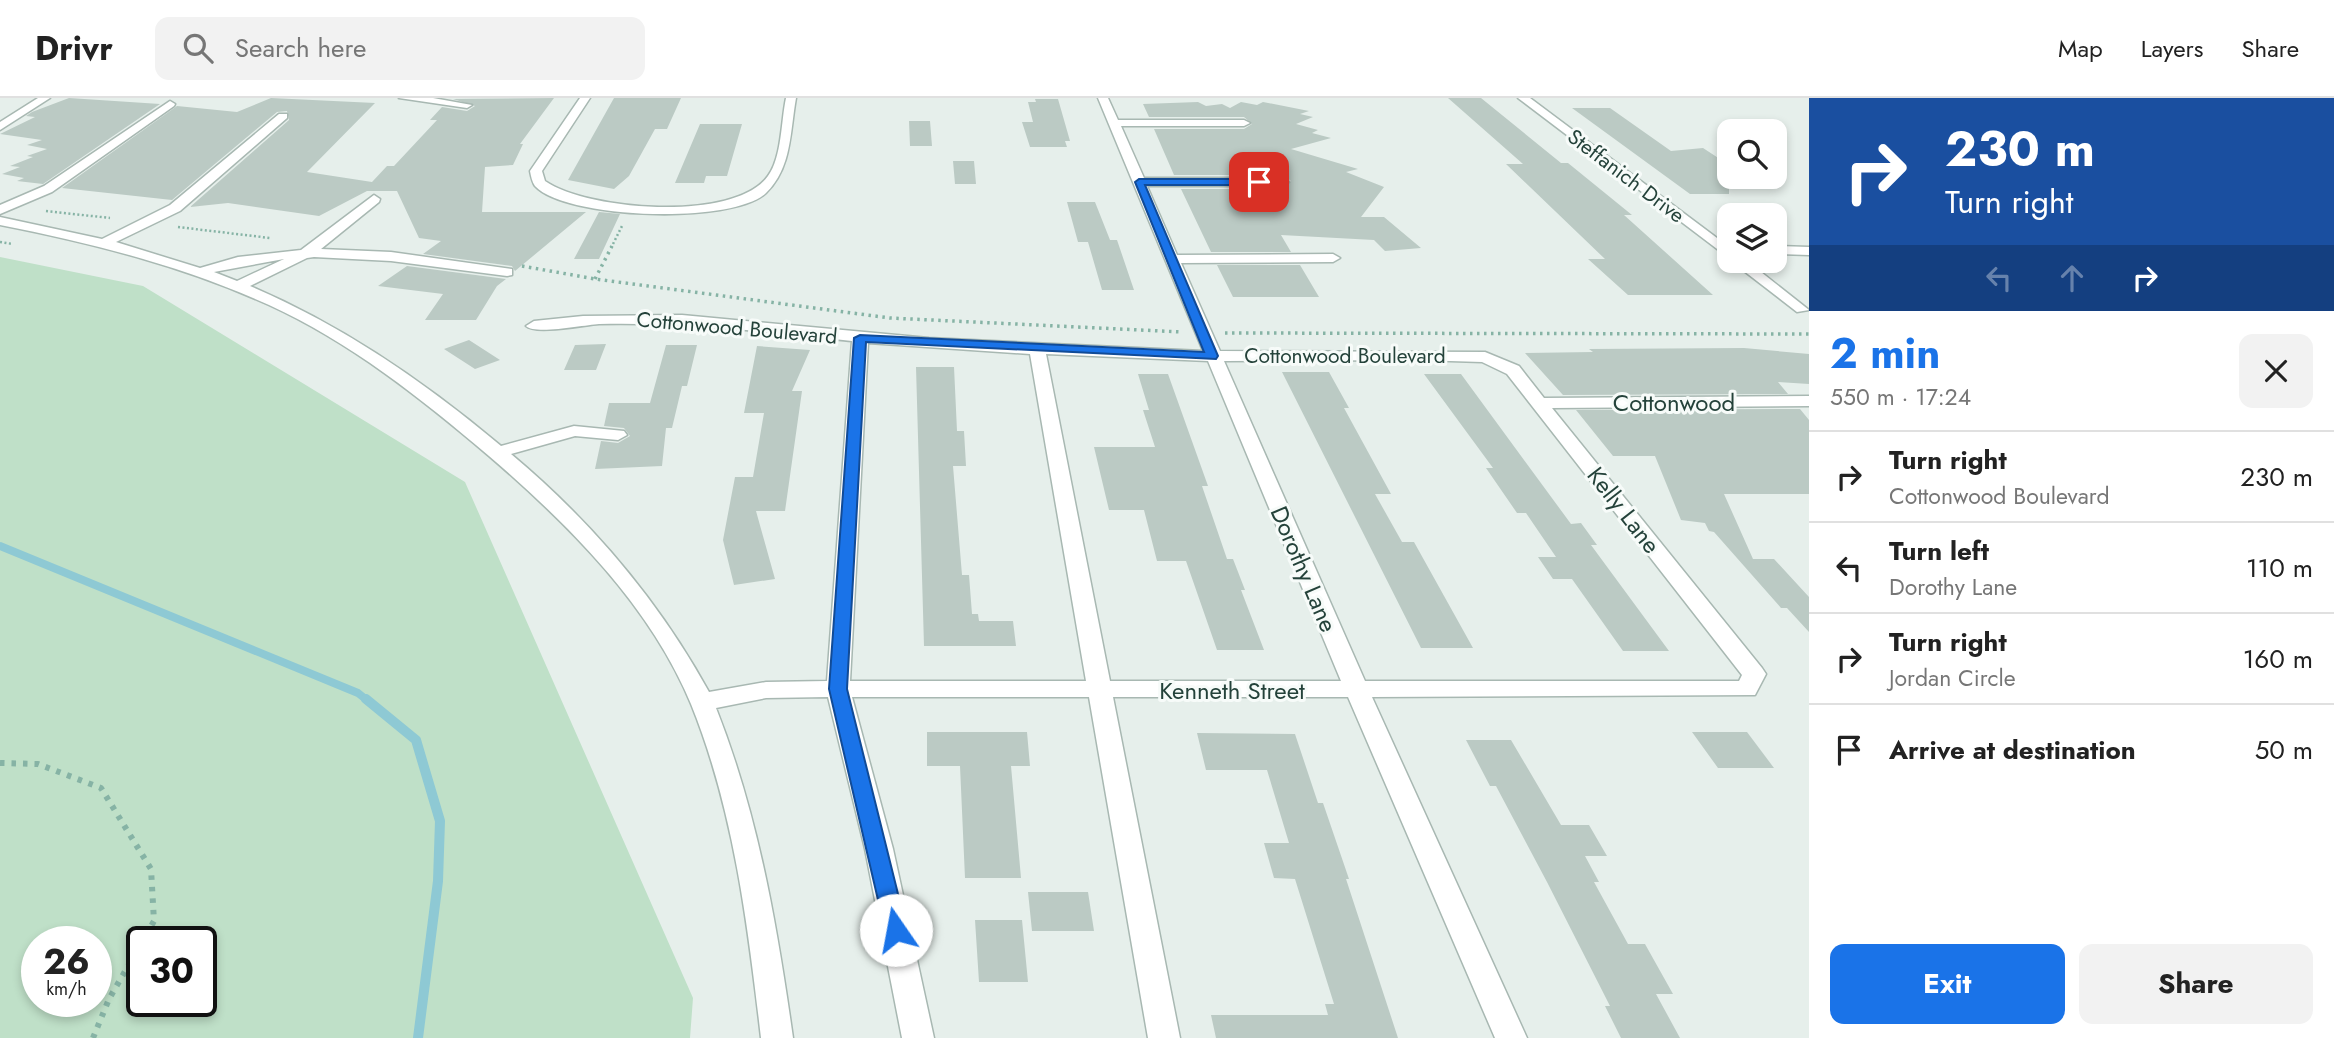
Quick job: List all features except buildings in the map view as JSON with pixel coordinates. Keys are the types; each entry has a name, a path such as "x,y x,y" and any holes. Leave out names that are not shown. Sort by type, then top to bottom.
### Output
{"street":[{"path":"0,127 45,98"},
{"path":"411,98 467,105"},
{"path":"585,98 536,171 539,183 558,195 631,209 711,209 738,203 758,192 774,176 791,98"},
{"name":"Dorothy Lane","path":"1102,98 1357,690 1511,1038"},
{"name":"Steffanich Drive","path":"1523,98 1717,244"},
{"path":"0,210 48,189 170,104"},
{"path":"104,243 174,208 283,116"},
{"path":"1114,123 1244,123"},
{"path":"1139,182 1283,182"},
{"path":"238,286 312,252 347,226 374,199"},
{"path":"0,221 104,243 200,272 238,286 316,324 434,402 561,511 617,571 662,630 702,702 734,802 765,937 777,1038"},
{"path":"1787,250 1809,251"},
{"path":"200,272 257,258 312,252 353,252 511,269"},
{"path":"1173,259 1333,258"},
{"path":"1754,273 1802,309"},
{"name":"Cottonwood Boulevard","path":"534,326 579,319 658,318 860,338 1037,349 1212,356 1485,357"},
{"path":"860,338 838,689 878,849 918,1038"},
{"path":"1037,349 1102,689 1164,1038"},
{"name":"Kelly Lane","path":"1485,357 1513,370 1754,674"},
{"name":"Cottonwood","path":"1539,403 1809,401"},
{"path":"496,453 574,431 618,435"},
{"name":"Kenneth Street","path":"702,702 766,690 838,689 1747,689 1754,674"}],"path":[{"path":"595,279 631,209"},
{"path":"41,212 63,211 282,239"},
{"path":"511,269 890,318 1203,333 1809,334"},
{"path":"0,763 38,764 101,788 151,869 154,921 151,926"},
{"path":"93,1038 109,999 126,970"}],"green space":[{"path":"0,257 143,286 465,482 693,998 690,1038 0,1038"}],"waterway":[{"path":"0,546 358,693 368,701"},
{"path":"366,699 416,740 440,821 438,881 418,1038"}],"route":[{"path":"896,930 838,689 860,338 1212,356 1139,182 1259,182"}]}
